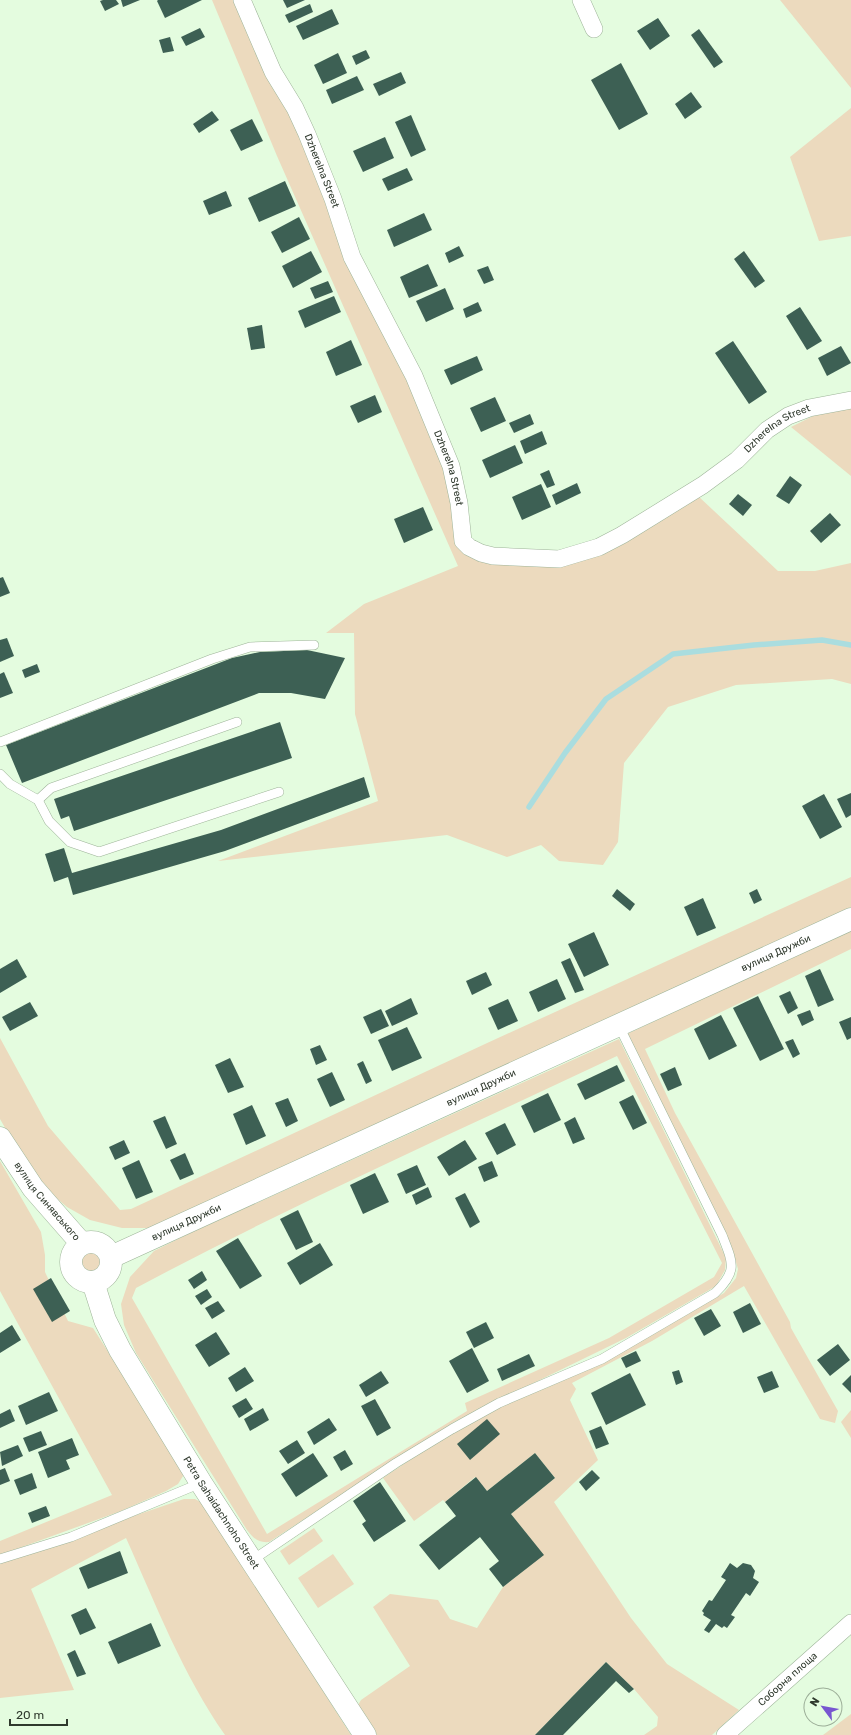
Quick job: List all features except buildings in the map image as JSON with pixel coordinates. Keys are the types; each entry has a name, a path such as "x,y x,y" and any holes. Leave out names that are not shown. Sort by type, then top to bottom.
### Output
{"street":[{"name":"Dzherelna Street","path":"242,0 273,72 295,108 307,134 333,200 352,257 414,376 451,466 459,503 463,541 469,547 481,553 493,556 559,559 599,547 622,535 703,485 737,460 767,430 788,416 809,408 851,400"},
{"path":"581,0 594,29"},
{"name":"вулиця Дружби","path":"110,1257 851,919"},
{"name":"вулиця Синявського","path":"0,1138 33,1188 82,1244"},
{"path":"96,1242 107,1250 110,1257 109,1270 105,1276 93,1282 79,1279 71,1267 72,1254 82,1244 96,1242"},
{"name":"Petra Sahaidachnoho Street","path":"93,1282 105,1320 120,1350 201,1483 365,1735"},
{"name":"Соборна площа","path":"725,1735 851,1623"}],"lane":[{"path":"0,742 212,659 250,647 314,644"},
{"path":"38,800 51,788 237,722"},
{"path":"0,774 10,784 38,800 49,821 70,842 99,852 280,792"},
{"path":"252,1561 396,1464 452,1429 499,1403 602,1359 715,1293 728,1281 731,1271 730,1260 722,1235 619,1026"},
{"path":"0,1559 71,1537 201,1483"}],"shaded area":[{"path":"212,0 236,0 286,104 446,467 459,542 542,563 697,495 778,571 815,571 851,563 851,684 832,679 736,685 668,707 624,763 618,842 603,865 559,861 541,845 507,857 447,835 218,861 378,801 355,714 354,633 326,633 364,604 458,566 277,156"},
{"path":"780,0 851,0 851,88"},
{"path":"851,108 851,236 819,241 790,157"},
{"path":"851,406 851,476 791,427 817,414"},
{"path":"851,877 851,907 330,1149 153,1228 122,1228 90,1220 67,1207 48,1191 19,1152 0,1119 0,1038 48,1126 120,1210 131,1209 485,1044"},
{"path":"851,929 851,949 645,1049 675,1113 790,1322 791,1328 838,1411 835,1423 820,1419 744,1286 652,1341 572,1383 576,1389 570,1400 598,1460 554,1502 631,1618 667,1664 739,1710 712,1735 644,1735 657,1726 658,1717 634,1689 606,1662 535,1735 377,1735 358,1705 361,1700 410,1666 373,1607 390,1594 438,1600 450,1619 477,1628 503,1587 543,1555 511,1514 555,1478 535,1453 487,1491 475,1477 445,1502 443,1500 414,1521 383,1478 461,1426 482,1414 503,1403 546,1388 647,1338 724,1293 736,1278 738,1269 732,1249 627,1034"},
{"path":"619,1039 726,1258 725,1270 716,1286 626,1338 456,1421 269,1542 262,1542 251,1535 247,1530 136,1353 124,1325 121,1304 130,1277 154,1251 186,1235","holes":["617,1056 722,1263 714,1277 609,1338 465,1403 467,1411 267,1534 132,1298 136,1288 255,1227"]},
{"path":"0,1161 41,1232 45,1255 45,1272 68,1321 93,1328 182,1468 183,1476 178,1484 166,1491 121,1511 0,1555 0,1541 112,1495 0,1291"},
{"path":"91,1251 99,1254 102,1262 99,1270 91,1273 83,1270 80,1262 83,1254"},
{"path":"851,1410 851,1438 841,1422"},
{"path":"184,1499 195,1499 204,1504 351,1735 225,1735 210,1712 183,1664 159,1614 126,1538 31,1589 74,1690 0,1698 0,1561"},
{"path":"314,1528 323,1541 289,1565 280,1551"},
{"path":"333,1554 354,1584 318,1608 298,1578"},
{"path":"851,1714 851,1735 823,1735 834,1727 843,1727 843,1720"}],"waterway":[{"path":"529,807 565,753 606,699 673,654 754,645 822,640 851,645"}]}
